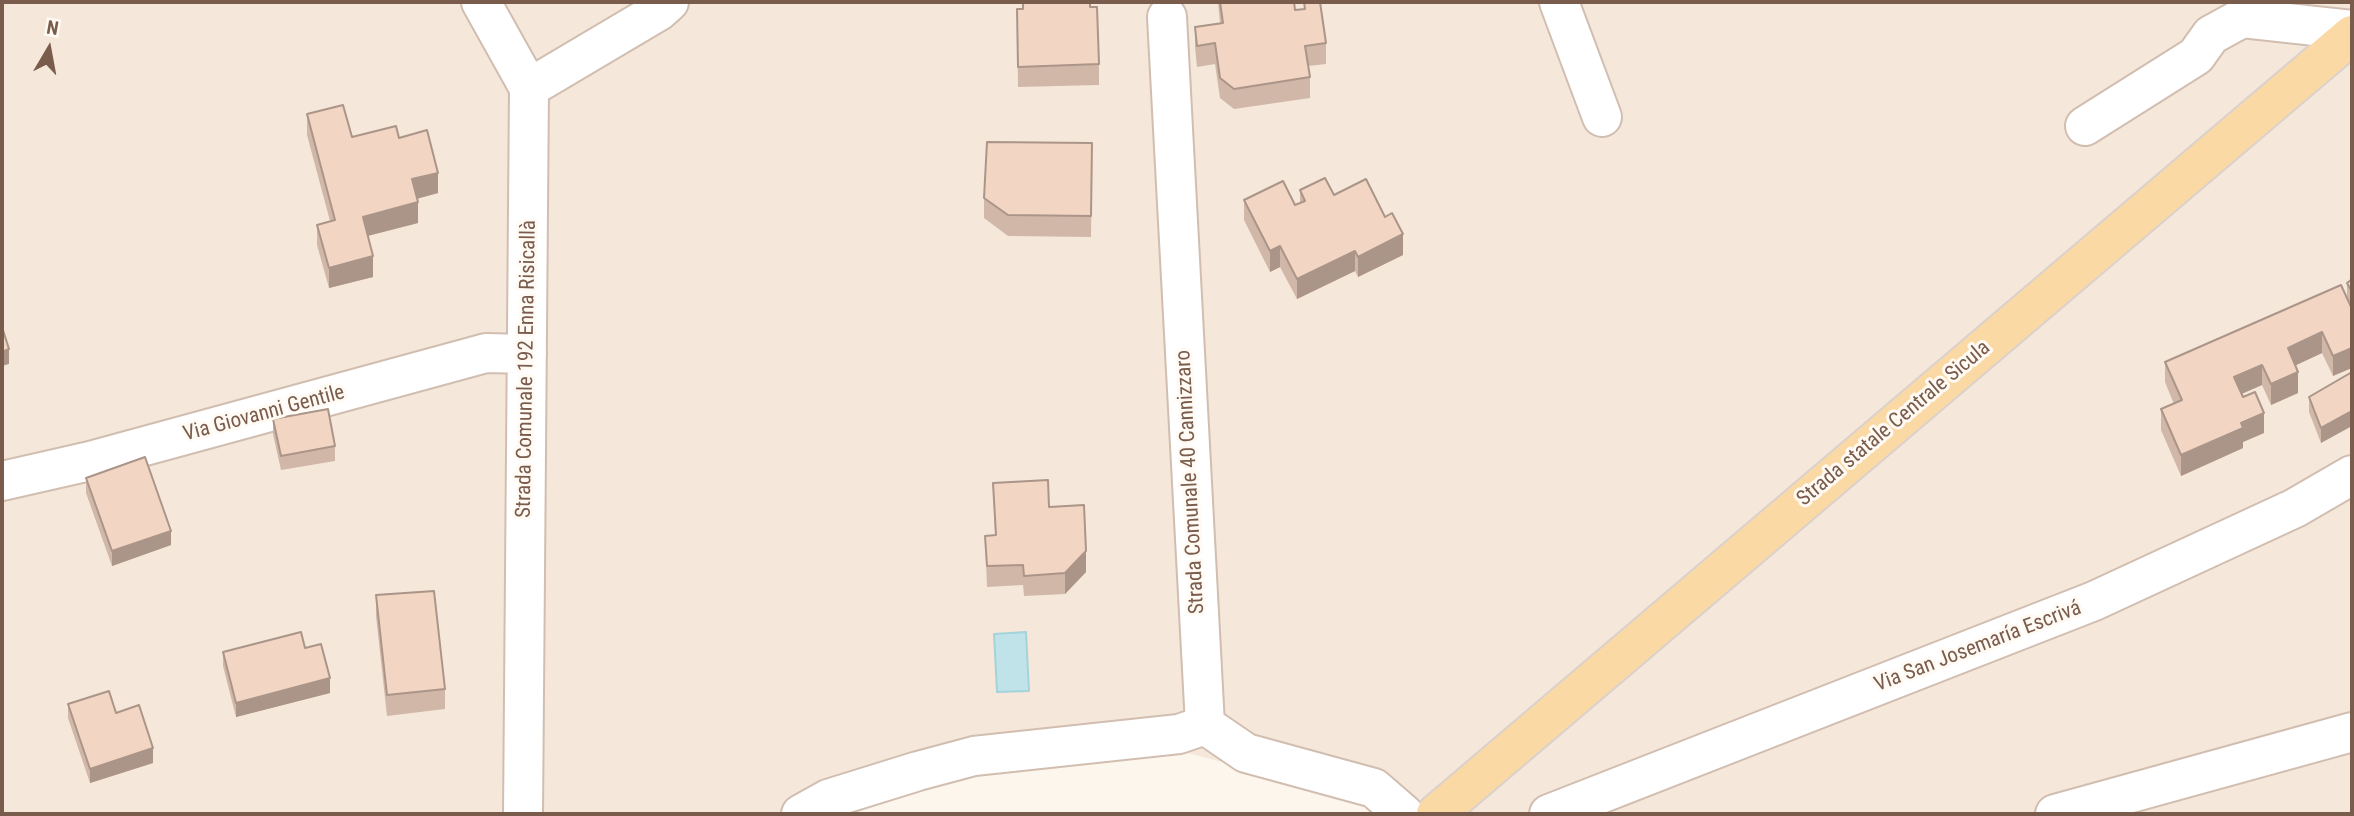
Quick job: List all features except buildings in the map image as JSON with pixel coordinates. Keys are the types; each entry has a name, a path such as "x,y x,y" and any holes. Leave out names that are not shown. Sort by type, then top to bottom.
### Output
{"main road":[{"name":"Strada statale Centrale Sicula","path":"1436,814 2352,32"}],"street":[{"path":"481,2 529,88 659,12 669,2"},
{"path":"1559,2 1602,117"},
{"name":"Strada Comunale 40 Cannizzaro","path":"1167,18 1205,725"},
{"path":"2085,126 2196,56 2210,35 2242,18 2352,32"},
{"name":"Strada Comunale 192 Enna Risicallà","path":"523,814 529,88"},
{"name":"Via Giovanni Gentile","path":"2,481 90,461 486,353 527,354"},
{"name":"Via San Josemaría Escrivá","path":"1549,814 1618,801 2094,601 2295,508 2352,475"},
{"path":"802,814 828,799 974,756 1179,734 1205,725 1246,753 1374,789 1404,814"},
{"path":"2055,814 2352,732"}],"shaded area":[{"path":"2,2 2352,2 2352,814 1376,814 1363,799 1187,753 980,763 831,814 2,814"}],"water":[{"path":"1026,632 1029,691 997,692 994,634"}]}
